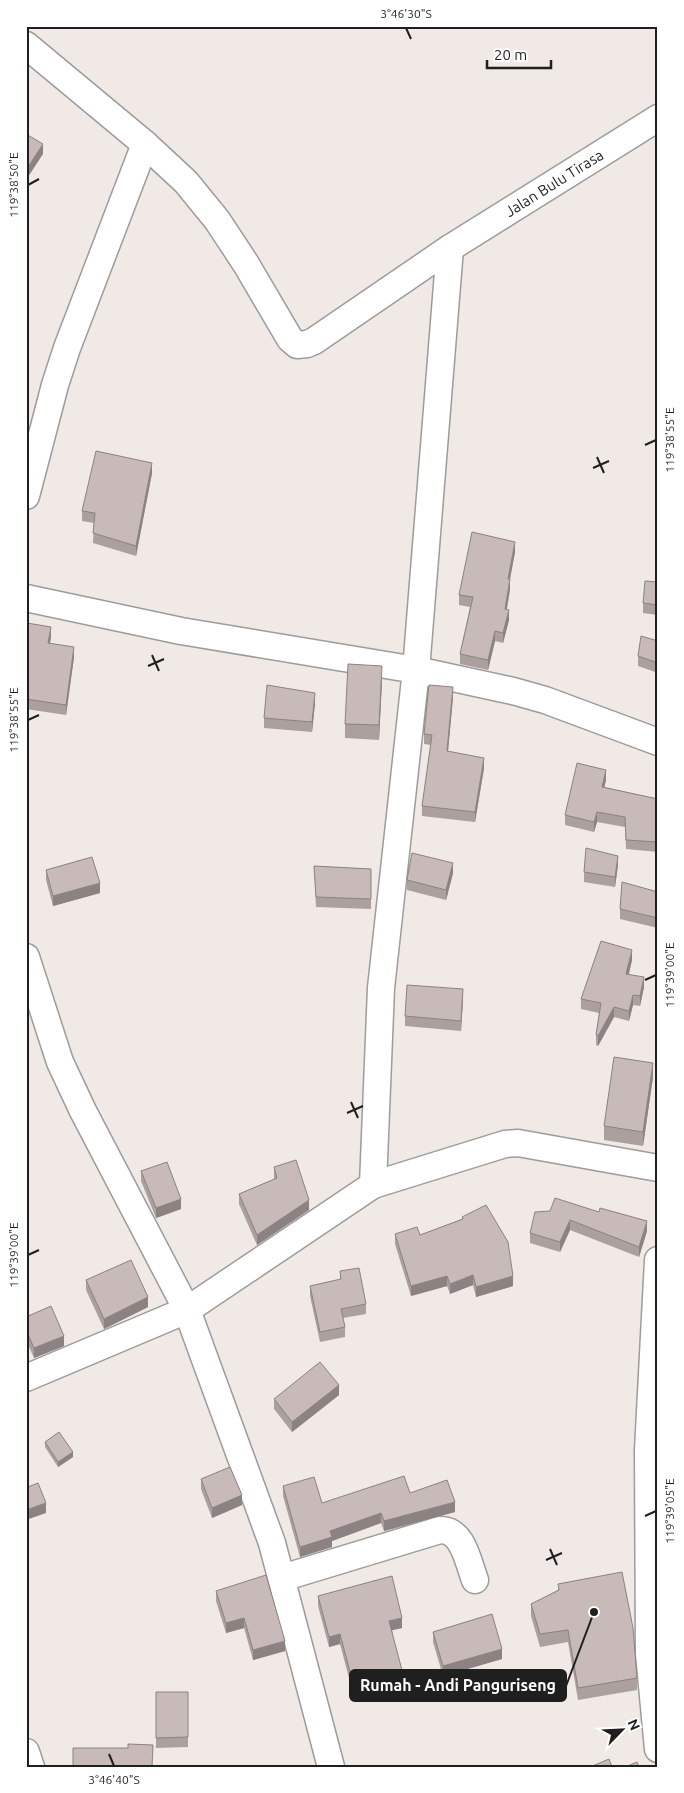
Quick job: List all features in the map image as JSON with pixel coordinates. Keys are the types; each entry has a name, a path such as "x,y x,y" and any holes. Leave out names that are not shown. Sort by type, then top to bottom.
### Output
{"street":[{"path":"26,45 145,144 67,348 26,496"},
{"name":"Jalan Bulu Tirasa","path":"145,144 186,182 217,220 246,264 290,339 297,345 307,344 314,340 450,248 658,118"},
{"path":"374,1185 381,988 416,670 450,248"},
{"path":"26,598 180,631 416,670 537,697 658,742"},
{"path":"26,957 46,1024 60,1062 187,1310 263,1516 282,1578 331,1767"},
{"path":"28,1373 187,1310 374,1185 505,1144 518,1143 658,1168"},
{"path":"658,1260 648,1450 649,1654 658,1749"},
{"path":"282,1578 440,1530 450,1529 457,1535 475,1580"},
{"path":"26,1752 31,1767"}],"building":[{"path":"26,134 43,144 26,170"},
{"path":"96,451 152,463 136,546 93,533 95,513 82,511"},
{"path":"472,532 515,542 505,609 509,610 503,633 495,631 488,660 460,654 473,597 459,595"},
{"path":"645,581 658,582 658,605 643,603"},
{"path":"27,623 51,627 48,643 74,647 66,705 26,699"},
{"path":"641,636 658,641 658,663 638,656"},
{"path":"348,664 382,666 379,725 345,724"},
{"path":"267,685 315,693 312,722 264,718"},
{"path":"429,685 453,687 447,751 484,758 475,812 422,806 432,735 424,734"},
{"path":"577,763 606,770 602,787 658,799 658,842 626,840 625,817 597,812 594,822 565,815"},
{"path":"586,848 618,856 615,877 584,872"},
{"path":"412,853 453,863 446,890 407,880"},
{"path":"92,857 100,883 53,896 46,870"},
{"path":"314,866 371,869 371,899 316,897"},
{"path":"622,882 658,892 658,918 620,909"},
{"path":"601,941 632,950 626,974 644,977 640,996 633,995 629,1011 614,1007 598,1036 596,1035 601,1003 581,999"},
{"path":"407,985 463,989 461,1021 405,1016"},
{"path":"614,1057 653,1063 643,1132 604,1126"},
{"path":"296,1160 309,1200 257,1235 239,1194 277,1178 274,1167"},
{"path":"167,1162 181,1199 156,1208 141,1171"},
{"path":"555,1198 599,1212 600,1208 647,1221 639,1247 570,1220 560,1242 530,1233 535,1212 550,1211"},
{"path":"486,1205 508,1242 513,1276 476,1287 473,1275 450,1284 447,1276 411,1286 395,1234 417,1227 420,1235 463,1219 462,1217"},
{"path":"131,1260 148,1297 104,1319 86,1280"},
{"path":"359,1268 366,1304 341,1309 345,1327 320,1332 310,1286 341,1279 340,1271"},
{"path":"51,1306 64,1336 34,1348 26,1330 26,1317"},
{"path":"320,1362 339,1385 292,1422 274,1399"},
{"path":"59,1432 73,1452 58,1462 45,1442"},
{"path":"230,1467 242,1495 212,1508 201,1479"},
{"path":"404,1476 410,1493 447,1480 455,1502 384,1521 381,1513 330,1531 332,1537 300,1547 283,1486 314,1477 322,1503"},
{"path":"26,1483 28,1487 38,1483 46,1503 26,1510"},
{"path":"622,1572 633,1628 637,1678 578,1688 568,1630 540,1634 531,1604 559,1590 558,1584"},
{"path":"266,1575 285,1641 253,1650 244,1618 226,1623 216,1591"},
{"path":"392,1576 402,1618 389,1621 403,1674 354,1687 340,1634 329,1637 318,1596"},
{"path":"492,1614 502,1649 443,1666 433,1632"},
{"path":"156,1692 188,1692 188,1737 156,1738"},
{"path":"128,1744 153,1745 152,1767 73,1767 73,1748 128,1748"},
{"path":"609,1759 612,1767 590,1767"},
{"path":"637,1762 639,1767 625,1767"}],"place":[{"name":"Rumah - Andi Panguriseng","path":"594,1612"}]}
